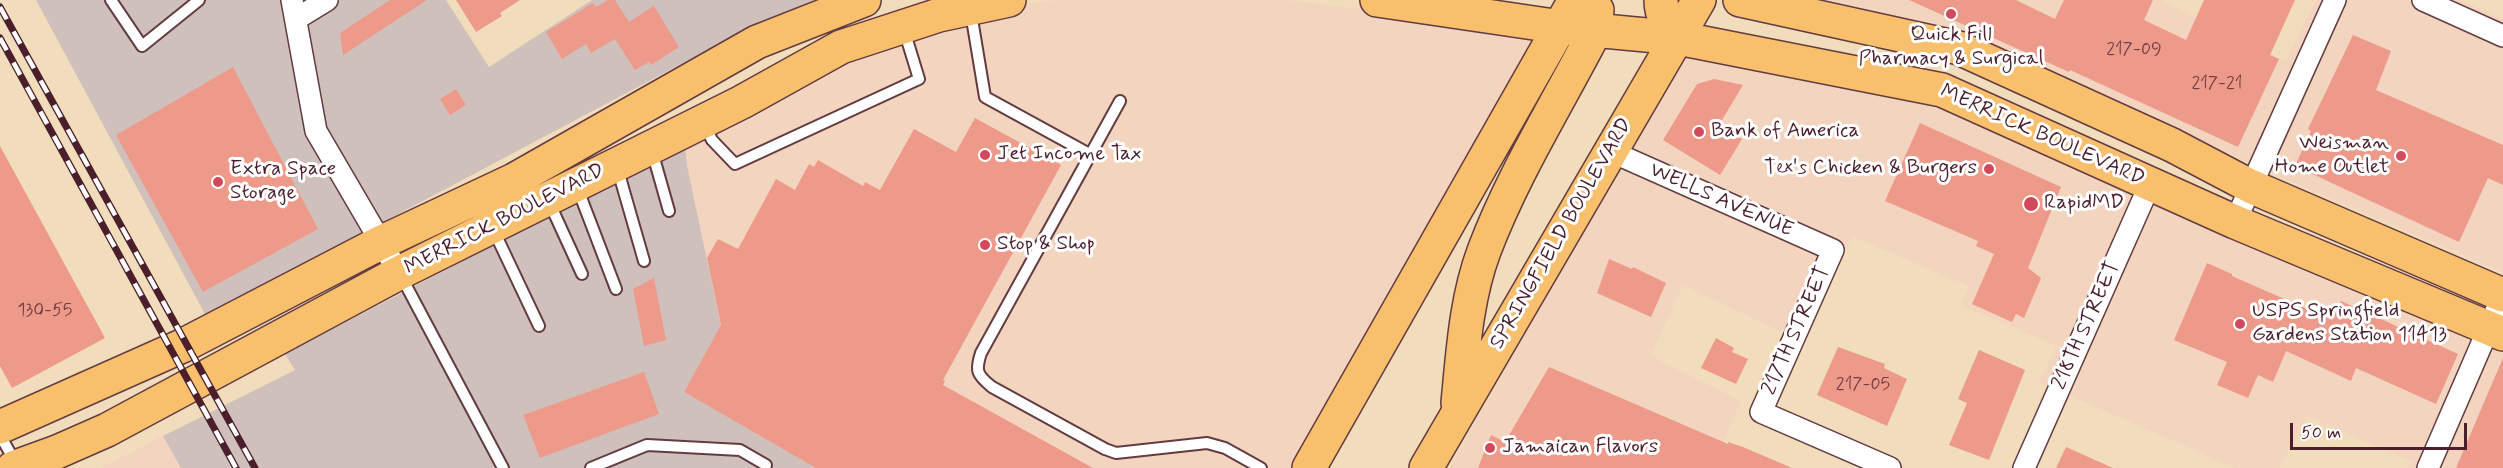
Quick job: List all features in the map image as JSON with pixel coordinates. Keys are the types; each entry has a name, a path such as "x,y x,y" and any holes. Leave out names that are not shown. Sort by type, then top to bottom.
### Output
{"main road":[{"name":"MERRICK BOULEVARD","path":"0,427 182,346 380,243 514,180 757,42 864,0"},
{"name":"MERRICK BOULEVARD","path":"16,468 107,430 399,273 703,121 841,47 971,4 1009,0"},
{"name":"MERRICK BOULEVARD","path":"1377,0 1595,15 1678,38 1942,90 2235,222 2496,331"},
{"path":"1661,0 1661,9 1667,25 1678,38"},
{"name":"SPRINGFIELD BOULEVARD","path":"1426,468 1700,0"},
{"path":"1740,0 1959,48 2172,146 2250,186 2503,295"},
{"path":"1309,468 1568,14"},
{"path":"1457,414 1466,323 1483,252 1509,192 1595,15"}],"street":[{"path":"327,0 294,9 316,131 399,273"},
{"path":"2235,222 2336,0"},
{"path":"2423,0 2503,36"},
{"name":"WELLS AVENUE","path":"1610,151 1833,250"},
{"name":"218TH STREET","path":"2024,468 2150,184"},
{"name":"217TH STREET","path":"1833,250 1761,412 1890,468"},
{"path":"2428,468 2496,331 2503,295"}],"lane":[{"path":"111,0 142,46 199,0"},
{"path":"971,4 971,21 985,97 1091,155"},
{"path":"703,121 712,140 735,164 919,79 904,27"},
{"path":"1120,101 981,353 977,365 979,377 992,387 1105,449 1123,453 1207,443 1225,448 1261,468"},
{"path":"651,147 669,212"},
{"path":"616,164 644,261"},
{"path":"562,191 582,274"},
{"path":"562,191 616,289"},
{"path":"492,226 539,326"},
{"path":"399,273 503,468"},
{"path":"0,435 16,468"},
{"path":"591,468 647,445 740,450 768,467"}],"shaded area":[{"path":"36,0 446,0 489,67 592,0 814,0 717,45 206,316"},
{"path":"1061,0 1284,0 1549,31 1299,468 818,468 684,392 687,166 685,145 844,55 1018,5"},
{"path":"1778,0 2160,0 2286,61 2316,0 2461,0 2503,19 2503,272 1963,41"},
{"path":"1684,49 1943,99 2503,342 2503,468 2408,468 2411,461 2307,416 2279,468 2236,468 2039,382 2057,346 1961,305 1969,286 1852,236 1803,342 1683,285 1650,356 1741,401 1712,468 1450,468"},
{"path":"685,145 687,166 721,326 684,392 818,468 181,468 163,436 295,370 285,354"},
{"path":"163,436 181,468 101,468"}],"building":[{"path":"390,0 427,0 343,55 340,33"},
{"path":"456,0 520,0 500,13 502,16 476,32"},
{"path":"608,0 615,0 629,22 654,6 679,47 651,65 649,62 635,70 615,39 591,53 586,44 562,59 546,32 593,3 596,7"},
{"path":"1909,0 2016,0 2055,19 2064,0 2153,0 2144,20 2186,40 2204,0 2295,0 2270,55 2279,59 2238,147"},
{"name":"Weisman Home Outlet","path":"2353,35 2391,51 2376,90 2503,145 2503,185 2488,178 2459,242 2295,166 2311,131 2308,129"},
{"name":"Extra Space Storage","path":"233,67 318,229 203,292 116,135"},
{"name":"Bank of America","path":"1714,79 1743,85 1719,125 1742,139 1720,175 1663,140 1697,84"},
{"path":"456,89 466,105 450,115 440,99"},
{"path":"975,118 1061,165 943,380 945,381 943,385 1093,468 816,468 684,392 721,325 707,258 718,239 738,249 776,179 795,190 809,164 814,167 818,160 863,186 865,182 880,190 914,129 956,152"},
{"path":"1920,123 2061,187 2028,268 2041,278 2024,318 2016,314 2012,322 1972,304 1994,254 1976,246 1978,241 1885,201"},
{"path":"0,146 105,338 12,388 0,366"},
{"path":"1609,259 1632,269 1633,267 1666,283 1651,317 1597,293"},
{"path":"2207,263 2332,320 2341,301 2458,354 2436,404 2356,368 2351,381 2286,351 2273,382 2258,375 2248,398 2217,385 2227,362 2174,340"},
{"path":"654,278 666,340 644,346 633,289"},
{"path":"1716,338 1734,348 1732,352 1748,359 1736,384 1701,368"},
{"path":"1838,347 1885,364 1884,368 1907,379 1887,426 1817,395"},
{"path":"1979,350 2025,370 1989,460 1949,445 1967,403 1958,399"},
{"path":"2503,358 2503,468 2456,468"},
{"path":"1549,367 1728,444 1728,442 1743,447 1792,468 1478,468 1491,435 1505,442"},
{"path":"644,372 659,414 540,458 523,415"},
{"path":"2066,447 2113,468 2056,468"}],"railway":[{"path":"0,7 255,468"},
{"path":"0,38 236,468"}],"place":[{"name":"Quick Fill Pharmacy & Surgical","path":"1951,14"},
{"name":"Bank of America","path":"1699,132"},
{"name":"Jet Income Tax","path":"985,155"},
{"name":"Weisman Home Outlet","path":"2401,156"},
{"name":"Tex's Chicken & Burgers","path":"1989,169"},
{"name":"Extra Space Storage","path":"218,182"},
{"name":"RapidMD","path":"2031,204"},
{"name":"Stop & Shop","path":"985,245"},
{"name":"USPS Springfield Gardens Station 11413","path":"2240,324"},
{"name":"Jamaican Flavors","path":"1490,448"}]}
